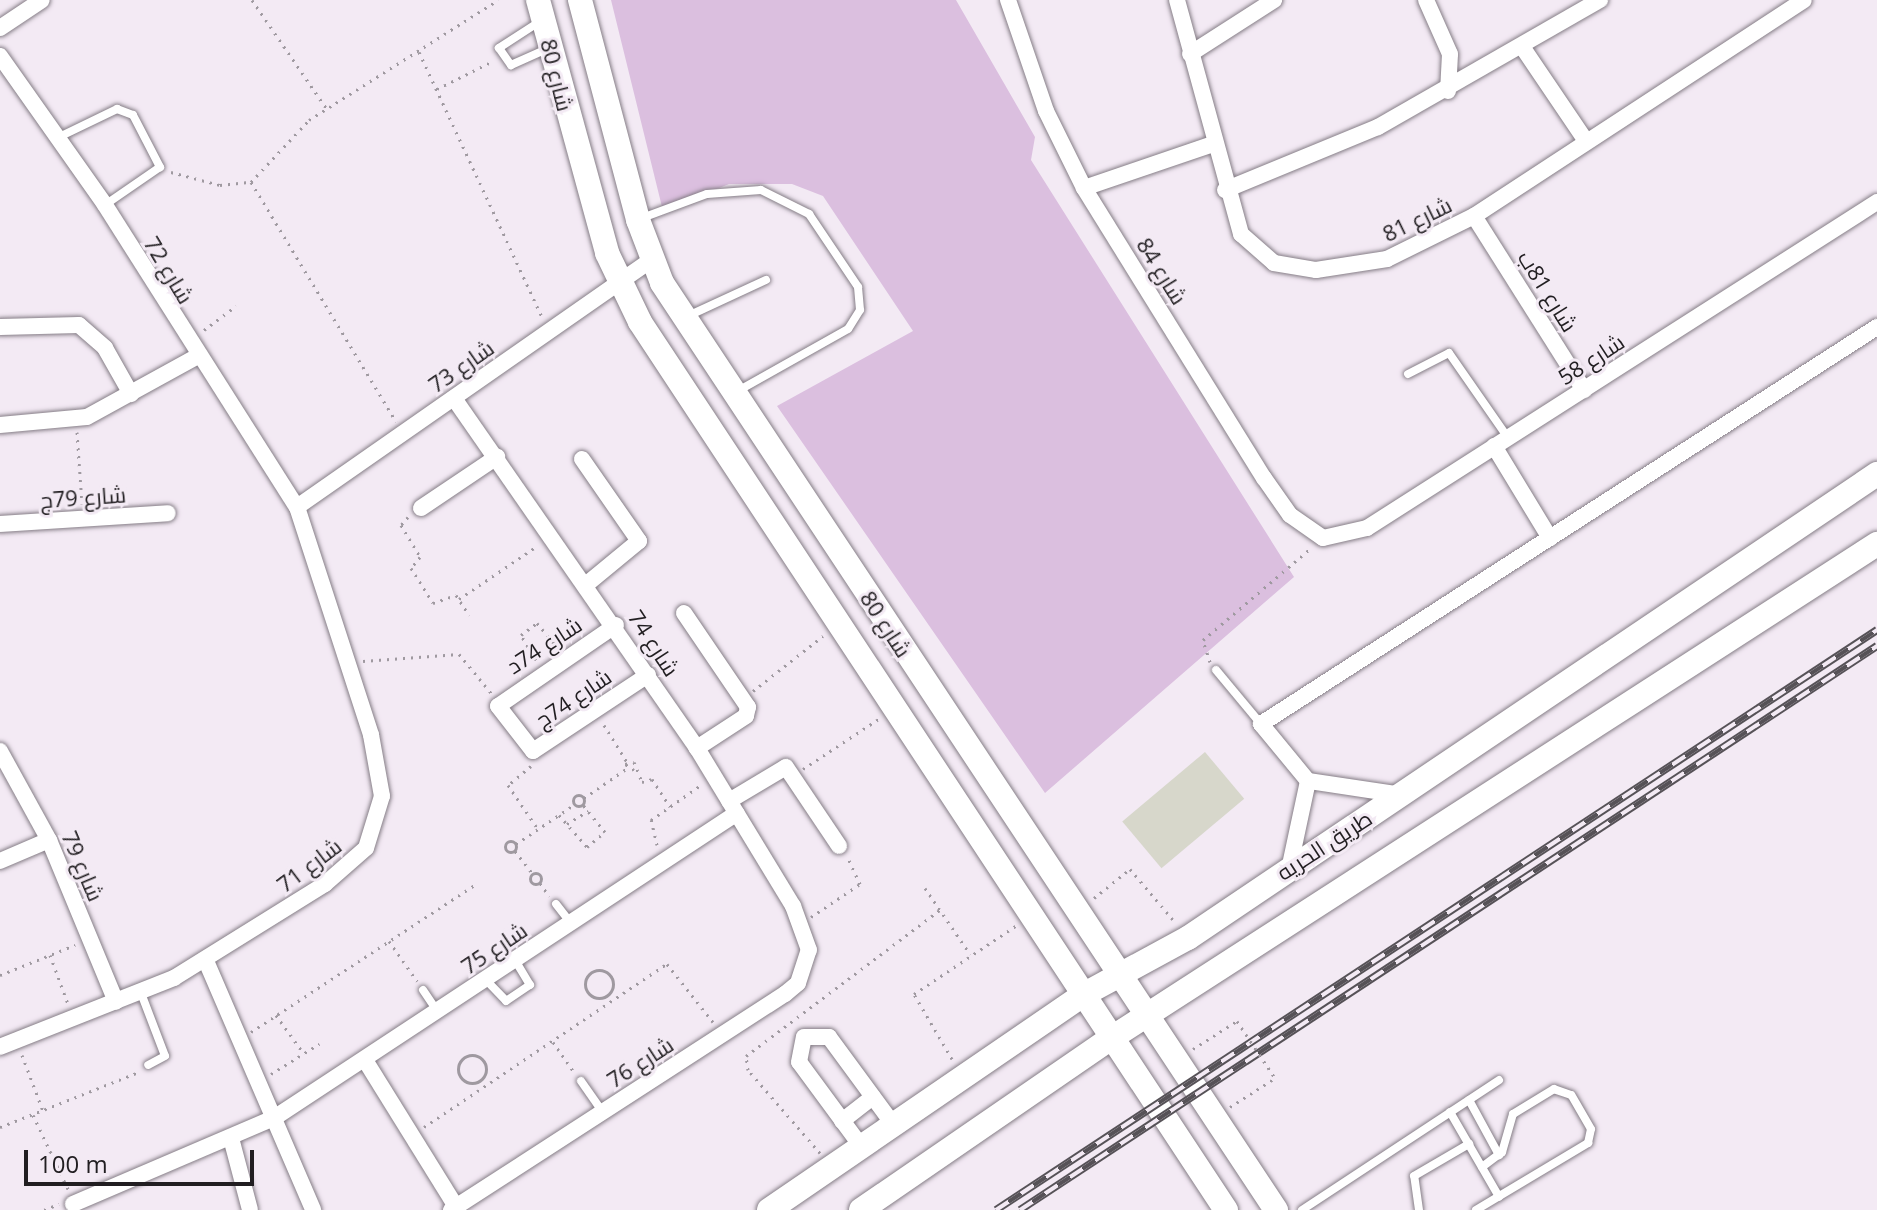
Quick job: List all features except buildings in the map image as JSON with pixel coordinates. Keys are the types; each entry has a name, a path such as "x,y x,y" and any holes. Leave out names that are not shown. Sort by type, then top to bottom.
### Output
{"street":[{"path":"0,28 42,0"},
{"name":"شارع 80","path":"580,0 651,260 684,318 1276,1210"},
{"name":"شارع 84","path":"1008,0 1046,111 1084,188 1264,478 1290,515 1323,538"},
{"name":"شارع 81","path":"1177,0 1225,190 1255,251 1295,269 1387,259 1474,216 1782,6 1804,0"},
{"path":"1190,54 1274,0"},
{"path":"1426,0 1450,54 1448,91"},
{"path":"1225,190 1354,139 1448,91 1600,0"},
{"name":"شارع 80","path":"541,10 619,282 893,709 1226,1210"},
{"path":"1523,48 1586,141"},
{"name":"شارع 72","path":"0,56 105,205 191,350 297,507"},
{"path":"1084,188 1213,144"},
{"name":"شارع 58","path":"1323,538 1367,528 1877,202"},
{"name":"شارع 81ب","path":"1474,216 1584,390"},
{"name":"شارع 73","path":"297,507 651,260"},
{"path":"0,327 79,325 105,348 131,394"},
{"path":"1402,795 1308,781 1261,724 1877,327"},
{"path":"0,425 76,420 131,394 191,350"},
{"name":"شارع 74","path":"454,398 616,625 697,748 801,923"},
{"path":"1501,442 1550,538"},
{"path":"421,508 497,457"},
{"path":"582,459 639,541 588,583"},
{"name":"طريق الحريه","path":"769,1210 1081,996 1188,938 1290,865 1402,795 1877,474"},
{"name":"شارع 71","path":"8,1044 141,993 206,961 348,869 366,848 382,796 348,663 297,507"},
{"name":"شارع 79ج","path":"0,524 168,513"},
{"path":"861,1210 1110,1039 1877,544"},
{"path":"684,613 744,699 746,716 697,748"},
{"name":"شارع 74د","path":"498,703 616,625"},
{"name":"شارع 74ج","path":"498,703 531,751 648,675"},
{"name":"شارع 79","path":"0,751 49,840 116,1002"},
{"name":"شارع 75","path":"78,1202 274,1118 664,862 778,767 794,776"},
{"path":"794,776 839,846"},
{"path":"1290,865 1308,781"},
{"path":"0,861 49,840"},
{"name":"شارع 76","path":"454,1209 798,983 809,950 801,923"},
{"path":"206,961 313,1210"},
{"path":"861,1146 799,1062 804,1037 829,1037 893,1124"},
{"path":"365,1060 454,1209"},
{"path":"842,1121 873,1097"},
{"path":"231,1138 250,1210"}],"lane":[{"path":"541,10 501,41 503,56 513,65 550,47"},
{"path":"57,138 126,110 160,167 105,205"},
{"path":"638,220 707,194 761,190 809,214 858,287 860,310 848,329 733,393"},
{"path":"684,318 766,280"},
{"path":"1408,374 1449,353 1501,442"},
{"path":"1216,670 1261,724"},
{"path":"556,904 571,923"},
{"path":"486,980 501,1001 517,994 530,984 515,960"},
{"path":"423,990 438,1012"},
{"path":"141,993 165,1056 148,1065"},
{"path":"1302,1210 1499,1080"},
{"path":"581,1081 603,1112"},
{"path":"1476,1210 1588,1143 1591,1129 1571,1095 1554,1089 1513,1114 1499,1155 1482,1167"},
{"path":"1469,1100 1499,1155"},
{"path":"1450,1112 1499,1197"},
{"path":"1419,1210 1414,1176 1469,1144"}],"path":[{"path":"252,0 327,109"},
{"path":"160,167 220,185 251,182 327,109 498,0"},
{"path":"419,52 549,332"},
{"path":"437,89 503,56"},
{"path":"251,182 403,433"},
{"path":"191,350 236,306"},
{"path":"76,420 83,519"},
{"path":"421,508 401,522 420,556 411,568 433,603 459,599 554,535"},
{"path":"1216,670 1201,641 1323,538"},
{"path":"459,599 469,615"},
{"path":"545,671 521,637 537,623 565,658"},
{"path":"744,699 838,624"},
{"path":"348,663 459,654 498,703"},
{"path":"794,776 893,709"},
{"path":"594,710 642,782 652,780 670,807"},
{"path":"626,769 627,762"},
{"path":"536,763 508,785 538,829"},
{"path":"583,805 584,798 626,769 634,770"},
{"path":"664,862 649,824 714,776"},
{"path":"575,804 576,796 584,798"},
{"path":"556,904 540,883 531,881 533,874 515,851 506,848 575,804 583,805 605,834 587,847 559,815"},
{"path":"567,825 588,811"},
{"path":"515,851 516,844"},
{"path":"801,923 860,884 839,846"},
{"path":"1078,911 1130,869 1188,938"},
{"path":"240,1039 475,885"},
{"path":"925,888 970,954"},
{"path":"964,1076 914,996 970,954 1031,917"},
{"path":"0,975 90,939"},
{"path":"389,941 423,990"},
{"path":"50,955 74,1019"},
{"path":"411,1136 672,964 722,1035"},
{"path":"605,969 615,984 604,994 594,1000 583,984 605,969"},
{"path":"604,994 610,1002"},
{"path":"276,1015 304,1054"},
{"path":"1212,1038 1237,1021 1275,1078 1250,1094"},
{"path":"552,1041 581,1081"},
{"path":"8,1044 43,1111"},
{"path":"258,1082 319,1044"},
{"path":"477,1054 488,1069 477,1079 465,1084 456,1069 477,1054"},
{"path":"0,1127 148,1065"},
{"path":"477,1079 482,1088"},
{"path":"33,1115 62,1183 78,1202"}],"shaded area":[{"path":"611,0 956,0 1035,137 1031,160 1294,577 1045,793 777,406 913,331 823,196 792,184 729,184 663,211"}],"railway":[{"path":"996,1210 1877,630"},
{"path":"1020,1210 1877,646"}]}
